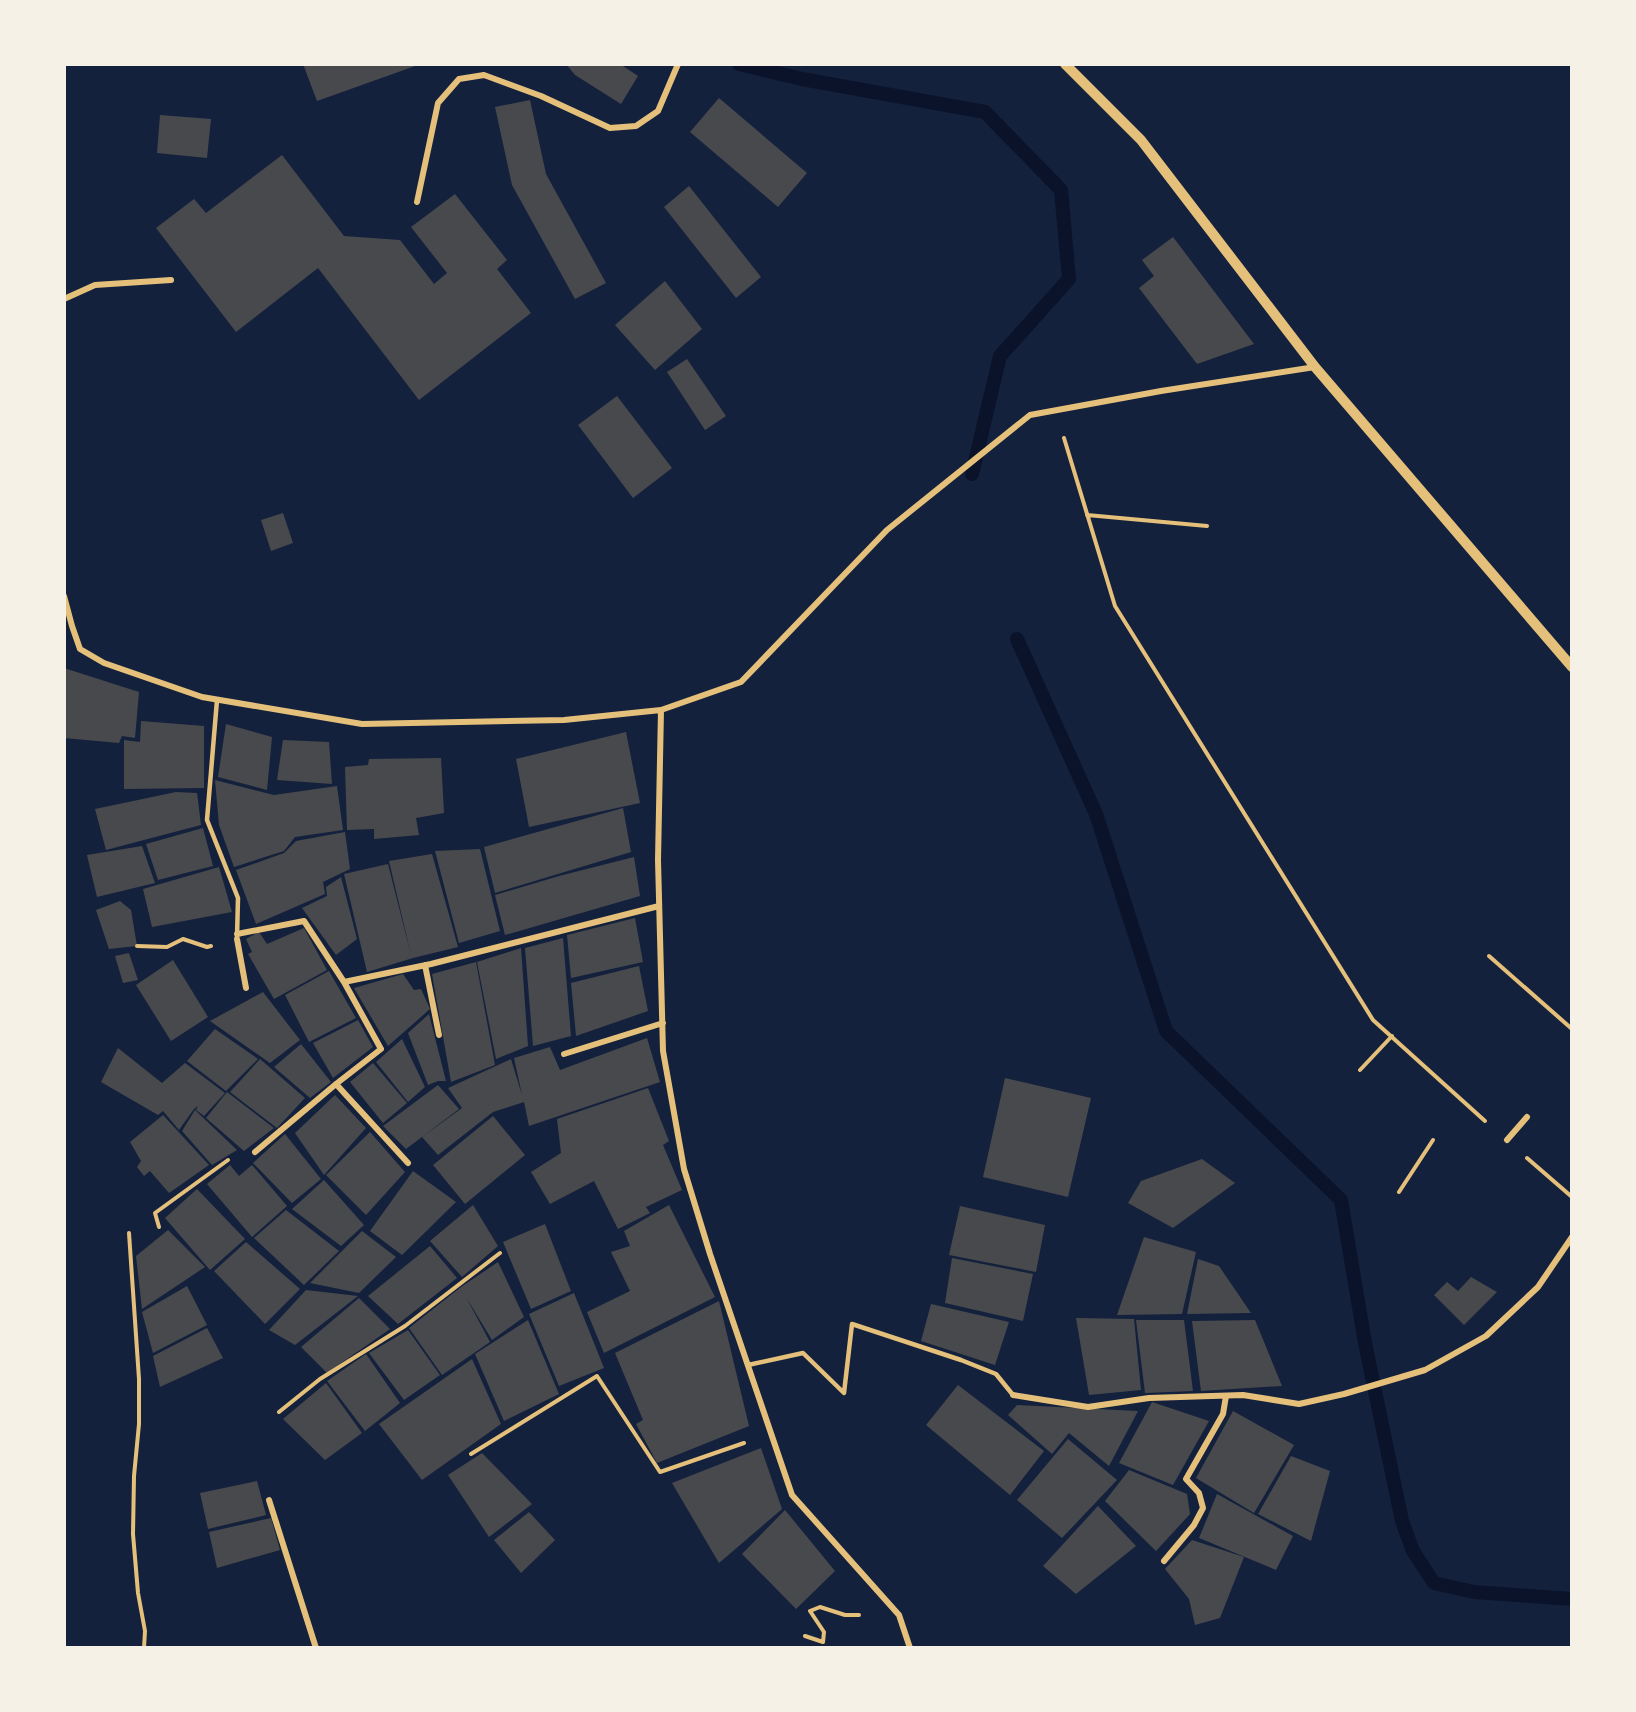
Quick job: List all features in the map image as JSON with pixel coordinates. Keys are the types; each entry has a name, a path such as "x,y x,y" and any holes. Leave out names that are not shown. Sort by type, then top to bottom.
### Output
{"street":[{"path":"417,202 438,103 459,80 484,75 541,96 610,128 636,126 658,111 678,64"},
{"path":"1065,64 1141,140 1315,367 1572,667"},
{"path":"64,299 95,285 171,280"},
{"path":"64,596 80,649 104,663 202,697 217,700 362,724 564,720 661,710 741,682 887,530 1030,415 1161,391 1315,367"},
{"path":"661,710 659,906 663,1051 684,1169 792,1495 899,1615 910,1647"},
{"path":"344,982 424,965 659,906"},
{"path":"246,988 237,937 304,921 344,982 381,1049 255,1152"},
{"path":"424,965 439,1035"},
{"path":"564,1054 663,1023"},
{"path":"336,1084 408,1163"},
{"path":"1507,1140 1527,1117"},
{"path":"1012,1395 1088,1407 1149,1398 1243,1395 1299,1404 1344,1394 1425,1370 1486,1336 1538,1287 1572,1237"},
{"path":"1164,1561 1194,1526 1203,1508 1199,1493 1186,1479 1223,1414 1226,1396"},
{"path":"269,1500 316,1647"}],"lane":[{"path":"217,700 207,820 238,898 237,937"},
{"path":"748,1365 803,1353 844,1393 852,1324 996,1374 1012,1395"}],"path":[{"path":"1056,410 1115,606 1373,1020 1572,1197"},
{"path":"1087,515 1207,526"},
{"path":"137,946 167,947 183,939 207,947 237,937"},
{"path":"1489,956 1572,1029"},
{"path":"1360,1070 1392,1036"},
{"path":"1399,1192 1433,1140"},
{"path":"159,1227 155,1214 165,1204 228,1160 255,1152"},
{"path":"129,1233 140,1379 133,1534 138,1593 145,1631 144,1647"},
{"path":"279,1412 320,1379 405,1326 500,1253"},
{"path":"471,1454 597,1376 660,1472 771,1432"},
{"path":"805,1636 823,1642 824,1632 810,1611 820,1607 845,1615 899,1615"}],"building":[{"path":"303,64 418,64 418,65 317,101"},
{"path":"566,64 620,64 638,76 621,104 575,75"},
{"path":"719,98 807,173 778,207 690,132"},
{"path":"530,100 546,174 606,283 575,299 512,185 495,107"},
{"path":"160,115 211,119 207,158 157,153"},
{"path":"282,155 344,236 400,240 434,284 447,273 411,227 455,194 507,260 497,269 531,313 419,400 318,268 236,332 156,228 194,199 206,213"},
{"path":"689,186 761,277 736,298 664,207"},
{"path":"1173,237 1254,344 1197,364 1139,288 1154,276 1142,260"},
{"path":"665,281 702,329 655,370 615,325"},
{"path":"687,359 726,416 705,430 667,372"},
{"path":"617,396 672,468 633,498 578,425"},
{"path":"283,513 293,543 271,551 261,520"},
{"path":"64,668 139,692 135,738 122,736 119,743 64,738"},
{"path":"141,721 204,726 204,788 124,789 124,740 140,742"},
{"path":"226,724 272,737 267,790 218,777"},
{"path":"626,732 640,803 529,827 516,759"},
{"path":"283,740 329,742 332,784 277,780"},
{"path":"441,758 444,813 416,818 419,835 374,839 374,829 347,830 345,767 368,765 369,759"},
{"path":"215,780 274,795 337,786 343,830 295,837 284,851 234,867 219,825"},
{"path":"176,792 197,793 201,825 106,850 95,809"},
{"path":"623,808 631,852 495,893 484,847"},
{"path":"203,828 213,866 158,880 146,844"},
{"path":"345,832 350,869 323,882 325,894 256,924 236,870 284,853 296,841"},
{"path":"142,846 155,883 97,897 87,855"},
{"path":"480,849 500,931 459,943 435,851"},
{"path":"432,854 458,947 367,972 344,874 388,864 411,955 389,861"},
{"path":"634,857 640,896 505,935 495,895"},
{"path":"219,867 232,912 152,927 143,889"},
{"path":"341,877 357,939 336,955 302,908 327,896 326,887"},
{"path":"120,901 131,910 137,946 109,949 96,910"},
{"path":"635,918 643,962 571,978 567,935"},
{"path":"304,928 327,970 274,999 248,954 252,952 246,939 259,932 267,944"},
{"path":"563,938 571,1036 533,1046 525,948"},
{"path":"521,948 528,1046 496,1059 477,962"},
{"path":"129,953 138,980 123,983 115,956"},
{"path":"173,960 208,1017 171,1041 136,985"},
{"path":"476,962 495,1065 451,1082 432,974"},
{"path":"639,966 648,1011 576,1036 571,983"},
{"path":"329,971 356,1018 309,1042 285,995"},
{"path":"403,974 414,990 421,989 430,1009 388,1046 354,988"},
{"path":"263,992 300,1040 270,1063 210,1021"},
{"path":"429,1014 446,1081 428,1085 408,1033"},
{"path":"358,1020 373,1047 333,1078 313,1043"},
{"path":"215,1029 258,1059 226,1091 187,1061"},
{"path":"647,1038 660,1082 529,1126 524,1102 493,1112 438,1155 422,1137 462,1108 448,1088 511,1059 522,1095 514,1058 550,1047 560,1070"},
{"path":"402,1039 425,1087 408,1102 376,1062"},
{"path":"301,1044 331,1082 310,1098 274,1067"},
{"path":"118,1048 162,1083 185,1063 225,1093 204,1116 196,1110 198,1106 194,1109 179,1130 163,1111 158,1115 101,1082"},
{"path":"260,1059 305,1098 277,1128 230,1092"},
{"path":"373,1063 407,1103 383,1123 350,1082"},
{"path":"1005,1078 1091,1098 1068,1197 983,1177"},
{"path":"438,1085 459,1109 406,1149 383,1126"},
{"path":"648,1088 669,1141 663,1145 682,1190 646,1207 650,1213 618,1229 594,1181 550,1204 531,1172 561,1153 557,1119"},
{"path":"227,1092 274,1128 244,1151 206,1118"},
{"path":"335,1095 366,1128 324,1175 295,1133"},
{"path":"195,1110 237,1150 212,1165 182,1131"},
{"path":"163,1115 209,1165 169,1193 150,1171 144,1176 137,1167 141,1161 130,1142"},
{"path":"493,1116 525,1155 465,1204 433,1165"},
{"path":"370,1132 405,1172 366,1215 326,1175"},
{"path":"285,1134 321,1179 292,1203 253,1163"},
{"path":"1202,1159 1235,1183 1173,1228 1128,1203 1141,1181"},
{"path":"230,1165 239,1176 252,1165 287,1206 252,1237 207,1184"},
{"path":"413,1171 456,1202 402,1255 370,1231"},
{"path":"324,1180 364,1225 341,1246 292,1209"},
{"path":"197,1189 245,1239 210,1270 165,1218"},
{"path":"473,1205 498,1246 462,1277 430,1241"},
{"path":"669,1205 715,1297 604,1353 587,1312 630,1291 611,1252 630,1246 624,1231"},
{"path":"960,1206 1045,1225 1036,1272 949,1255"},
{"path":"286,1210 339,1251 304,1285 254,1238"},
{"path":"545,1224 571,1291 531,1309 503,1242"},
{"path":"168,1230 205,1267 142,1309 136,1256"},
{"path":"362,1231 396,1257 359,1293 310,1283"},
{"path":"1144,1237 1196,1252 1182,1314 1117,1315"},
{"path":"246,1242 300,1289 265,1324 214,1271"},
{"path":"430,1246 457,1278 398,1324 368,1296"},
{"path":"952,1258 1033,1274 1023,1321 945,1303"},
{"path":"1198,1259 1219,1266 1251,1313 1187,1314"},
{"path":"498,1262 524,1317 492,1340 466,1297 490,1342 442,1375 409,1328 461,1287"},
{"path":"1471,1277 1497,1292 1464,1325 1434,1295 1447,1282 1458,1291"},
{"path":"187,1286 207,1325 153,1353 142,1312"},
{"path":"306,1290 358,1296 295,1345 269,1330"},
{"path":"574,1293 604,1368 559,1386 529,1314"},
{"path":"359,1298 390,1329 327,1373 301,1347"},
{"path":"719,1301 749,1426 657,1463 636,1424 643,1420 615,1353"},
{"path":"931,1304 1009,1322 995,1365 921,1341"},
{"path":"1076,1318 1134,1319 1141,1390 1089,1395"},
{"path":"528,1320 559,1394 504,1421 475,1354"},
{"path":"1136,1320 1184,1320 1193,1391 1145,1393"},
{"path":"1255,1320 1282,1386 1201,1391 1192,1321"},
{"path":"207,1328 223,1358 160,1387 153,1356"},
{"path":"408,1330 440,1375 404,1400 369,1353"},
{"path":"366,1354 400,1403 365,1431 327,1381"},
{"path":"472,1359 501,1424 422,1480 379,1424"},
{"path":"326,1383 362,1433 325,1460 283,1419"},
{"path":"958,1385 1044,1451 1010,1495 926,1425"},
{"path":"1152,1402 1209,1421 1173,1485 1119,1463"},
{"path":"1017,1405 1138,1411 1109,1466 1069,1433 1052,1454 1008,1415"},
{"path":"1233,1411 1294,1445 1254,1513 1196,1478"},
{"path":"1068,1439 1117,1480 1062,1538 1017,1500"},
{"path":"761,1448 782,1509 719,1563 672,1483"},
{"path":"482,1453 532,1504 489,1537 448,1475"},
{"path":"1291,1456 1330,1471 1311,1541 1258,1514"},
{"path":"1129,1470 1187,1494 1190,1514 1156,1551 1105,1501"},
{"path":"257,1481 266,1515 208,1529 200,1493"},
{"path":"1217,1494 1293,1536 1276,1570 1199,1538"},
{"path":"1098,1506 1136,1546 1076,1594 1043,1566"},
{"path":"785,1510 835,1571 796,1609 742,1554"},
{"path":"529,1512 555,1540 521,1573 494,1540"},
{"path":"271,1518 280,1550 217,1568 209,1532"},
{"path":"1192,1540 1244,1557 1220,1618 1195,1625 1189,1599 1165,1569"}],"waterway":[{"path":"739,64 802,79 985,112 1061,190 1069,279 1000,356 972,474"},
{"path":"1017,639 1096,814 1166,1031 1341,1200 1365,1343 1402,1521 1413,1551 1434,1583 1474,1592 1572,1599"}]}
